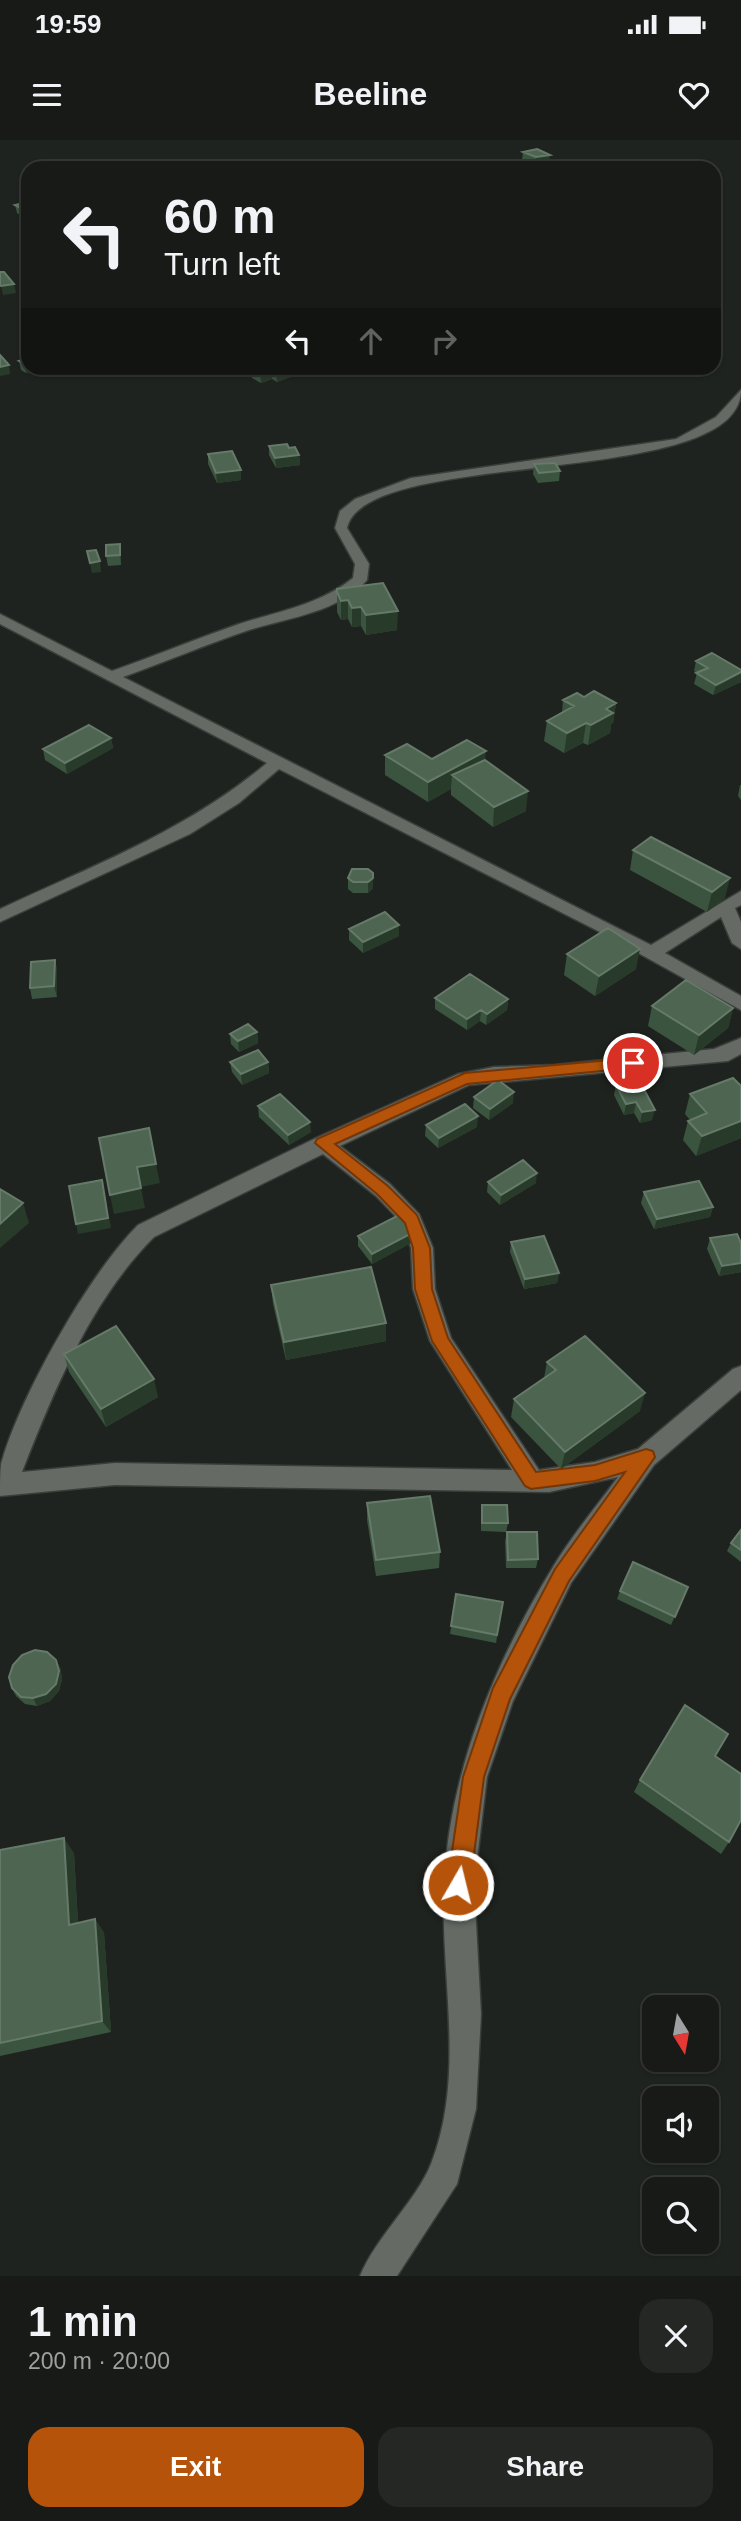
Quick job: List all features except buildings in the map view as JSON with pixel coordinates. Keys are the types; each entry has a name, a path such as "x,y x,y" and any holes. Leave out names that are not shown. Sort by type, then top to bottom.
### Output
{"street":[{"path":"112,676 216,637 324,604 346,592 360,580 362,564 341,528 344,514 359,502 415,481 510,470 679,442 720,419 741,393"},
{"path":"0,618 652,953 741,1004"},
{"path":"0,916 184,830 233,800 278,762"},
{"path":"652,953 734,902 741,943"},
{"path":"646,1457 595,1473 531,1480 115,1474 3,1484 43,1389 99,1291 128,1249 146,1231 323,1143 465,1079 494,1074 554,1072 715,1056 728,1054 741,1045"},
{"path":"323,1143 383,1190 412,1220 422,1248 424,1289 441,1341 531,1480"},
{"path":"377,2276 445,2172 460,2109 466,2014 458,1885 477,1765 501,1696 562,1575 646,1457 741,1376"}],"route":[{"path":"458,1885 473,1777 501,1696 562,1575 646,1457 595,1473 531,1480 461,1376 441,1341 424,1289 422,1248 412,1220 383,1190 323,1143 432,1091 465,1079 494,1074 554,1072 633,1063"}]}
